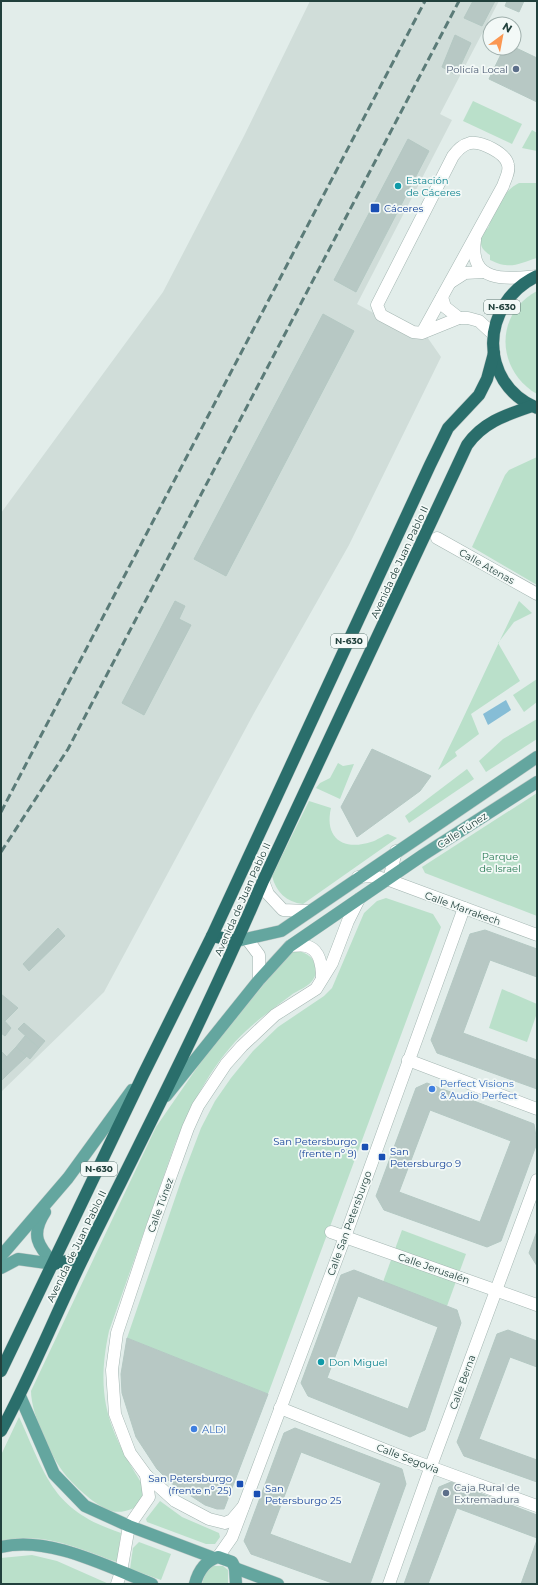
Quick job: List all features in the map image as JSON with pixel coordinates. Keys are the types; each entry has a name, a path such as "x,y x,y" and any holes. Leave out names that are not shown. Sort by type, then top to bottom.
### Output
{"highway":[{"name":"N-630","path":"534,407 511,390 501,376 494,353 493,334 496,319 510,295 519,286 536,276"},
{"name":"Avenida de Juan Pablo II","path":"1,1371 54,1264 143,1074 212,936 430,465 448,428 480,395 487,379 494,353"},
{"name":"Avenida de Juan Pablo II","path":"1,1431 20,1396 83,1257 242,940 263,881 467,445 476,433 491,422 534,407"},
{"path":"212,936 242,940"},
{"path":"54,1264 83,1257"}],"main road":[{"name":"Calle Túnez","path":"242,940 281,931 396,851 537,757"},
{"name":"Calle Túnez","path":"156,1110 259,980 290,946 389,880 423,855 537,782"},
{"path":"54,1264 37,1241 37,1227 68,1178 143,1074"},
{"path":"1,1256 68,1178"},
{"path":"1,1268 18,1259 54,1264"},
{"path":"20,1396 54,1474 85,1506 129,1526 216,1558 278,1584"},
{"path":"1,1547 22,1543 40,1544 59,1549 152,1584"},
{"path":"195,1584 197,1576 204,1566 216,1558"},
{"path":"233,1565 236,1584"}],"street":[{"path":"422,333 503,186 508,171 508,164 504,157 482,144 472,143 464,145 454,156 377,301 381,314 413,332 422,333 460,318 468,318 479,321 493,334"},
{"path":"475,236 474,255 477,265 483,272"},
{"path":"449,284 465,273 483,272 499,278 536,276"},
{"path":"442,297 445,308 460,318"},
{"name":"Calle Atenas","path":"437,538 537,594"},
{"path":"358,877 373,876 389,880 396,851"},
{"name":"Calle Marrakech","path":"389,880 537,935"},
{"path":"263,881 268,894 283,910 307,912"},
{"name":"Calle Túnez","path":"243,1507 232,1520 225,1522 209,1519 175,1501 146,1475 130,1452 115,1414 112,1370 117,1333 188,1128 209,1088 226,1064 257,1031 275,1015 316,989 332,963 348,921 359,899"},
{"name":"Calle San Petersburgo","path":"216,1558 232,1537 345,1236 464,908"},
{"path":"242,940 259,955 259,980"},
{"path":"290,946 306,946 316,953 321,965 322,978"},
{"path":"408,1060 537,1109"},
{"name":"Calle Berna","path":"389,1584 537,1180"},
{"name":"Calle Jerusalén","path":"331,1232 537,1305"},
{"name":"Calle Segovia","path":"280,1408 537,1506"},
{"name":"Calle Túnez","path":"129,1526 149,1497 146,1475"},
{"path":"117,1584 121,1572 129,1526"},
{"name":"Calle San Petersburgo","path":"232,1537 233,1565"}],"shaded area":[{"path":"310,1 499,1 491,16 482,16 482,34 440,114 452,120 357,304 392,323 425,334 441,357 349,545 254,713 104,992 1,1092 1,513 163,292 244,136"}],"green space":[{"path":"473,101 522,124 512,144 463,121"},
{"path":"532,130 537,133 537,151 522,148"},
{"path":"519,183 537,183 537,258 519,264 503,265 490,260 490,255 482,247 481,238 484,230 488,228 496,208 504,196"},
{"path":"537,291 537,394 523,384 514,371 508,357 506,342 507,327 513,313 523,301"},
{"path":"537,457 537,585 472,547 505,475 509,470"},
{"path":"519,601 532,613 514,622 499,641"},
{"path":"498,644 520,681 471,714 479,734 455,752 457,756 438,770 459,728"},
{"path":"537,679 537,702 524,712 513,695"},
{"path":"537,719 537,739 486,772 479,761 503,739"},
{"path":"338,763 343,766 354,764 340,799 316,788 320,783 330,778"},
{"path":"467,769 474,779 409,823 405,816"},
{"name":"Parque de Israel","path":"537,793 537,916 425,873 422,867"},
{"path":"309,801 331,808 330,827 338,840 344,843 352,845 361,844 373,841 388,834 397,838 303,904 292,901 283,895 276,887 272,876"},
{"path":"386,898 433,914 441,927 268,1394 127,1338 182,1178 201,1128 215,1101 253,1051 278,1027 324,996 332,988 364,913 377,901"},
{"path":"296,951 310,956 313,960 316,968 314,978 310,984 284,1000 247,1030 224,1055 205,1083 175,1144 109,1331 103,1375 104,1394 113,1429 130,1464 142,1484 143,1494 142,1500 137,1506 120,1512 112,1511 101,1506 90,1498 63,1472 44,1438 35,1413 31,1391 156,1127 205,1056 287,956"},
{"path":"502,989 537,1004 537,1013 527,1042 489,1028"},
{"path":"402,1230 466,1254 447,1306 383,1282"},
{"path":"19,1417 45,1474 66,1502 80,1514 98,1524 121,1533 117,1562 74,1547 46,1540 31,1538 1,1542 1,1455"},
{"path":"160,1501 182,1517 219,1533 220,1537 215,1544 206,1544 147,1522 146,1519"},
{"path":"139,1542 171,1554 161,1580 130,1569 133,1548"},
{"path":"32,1555 57,1561 109,1584 1,1584 1,1558"},
{"path":"213,1566 223,1566 228,1570 228,1584 202,1584 205,1574"}],"water":[{"path":"506,700 511,710 488,725 483,714"}],"building":[{"path":"473,1 495,1 487,16 482,16 482,26 464,18"},
{"path":"507,1 524,1 519,12 505,6"},
{"path":"455,35 471,43 456,75 442,67"},
{"name":"Policía Local","path":"522,51 537,58 537,102 489,79 500,56 522,56"},
{"name":"Estación de Cáceres","path":"408,139 429,151 356,292 334,280"},
{"path":"323,314 354,331 226,576 194,559"},
{"path":"175,601 185,606 179,619 191,625 144,715 122,703"},
{"path":"372,749 431,776 420,791 357,837 341,807"},
{"path":"58,928 65,936 29,971 23,964"},
{"path":"485,930 537,949 537,977 490,960 463,1033 537,1060 537,1089 437,1053 431,1040 470,934"},
{"path":"1,994 18,1008 5,1021 1,1017"},
{"path":"1,1017 11,1028 5,1036 1,1033"},
{"path":"24,1023 45,1041 39,1048 18,1029"},
{"path":"25,1036 39,1048 30,1059 16,1047"},
{"path":"16,1047 27,1056 8,1074 1,1067 1,1063"},
{"path":"1,1051 7,1057 1,1063"},
{"path":"1,1067 8,1074 1,1081"},
{"path":"427,1083 534,1124 537,1143 501,1241 487,1247 384,1210 376,1196 416,1088","holes":["430,1110 511,1141 480,1222 399,1192"]},
{"path":"537,1231 537,1266 529,1253"},
{"name":"Don Miguel","path":"354,1270 457,1310 461,1323 425,1430 410,1437 308,1396 301,1383 341,1275","holes":["358,1296 438,1327 408,1409 327,1378"]},
{"path":"508,1330 537,1341 537,1367 510,1357 479,1439 537,1460 537,1482 464,1456 457,1442 497,1334"},
{"name":"ALDI","path":"127,1338 268,1394 224,1509 217,1509 205,1505 171,1483 157,1469 136,1437 122,1393 121,1374"},
{"path":"295,1428 402,1469 406,1484 370,1584 335,1584 251,1554 244,1541 284,1433","holes":["301,1452 381,1483 351,1564 270,1534"]},
{"path":"451,1482 537,1515 537,1538 457,1508 428,1584 404,1584 439,1487"},
{"path":"537,1540 537,1584 521,1584"}],"railway":[{"path":"1,812 425,1"},
{"path":"1,852 68,749 459,1"}],"place":[{"name":"Policía Local","path":"516,69"},
{"name":"Estación de Cáceres","path":"398,186"},
{"name":"Cáceres","path":"375,208"},
{"name":"Perfect Visions & Audio Perfect","path":"432,1089"},
{"name":"San Petersburgo (frente nº 9)","path":"365,1147"},
{"name":"San Petersburgo 9","path":"382,1157"},
{"name":"Don Miguel","path":"321,1362"},
{"name":"ALDI","path":"194,1429"},
{"name":"San Petersburgo (frente nº 25)","path":"240,1484"},
{"name":"Caja Rural de Extremadura","path":"446,1493"},
{"name":"San Petersburgo 25","path":"257,1494"}]}
